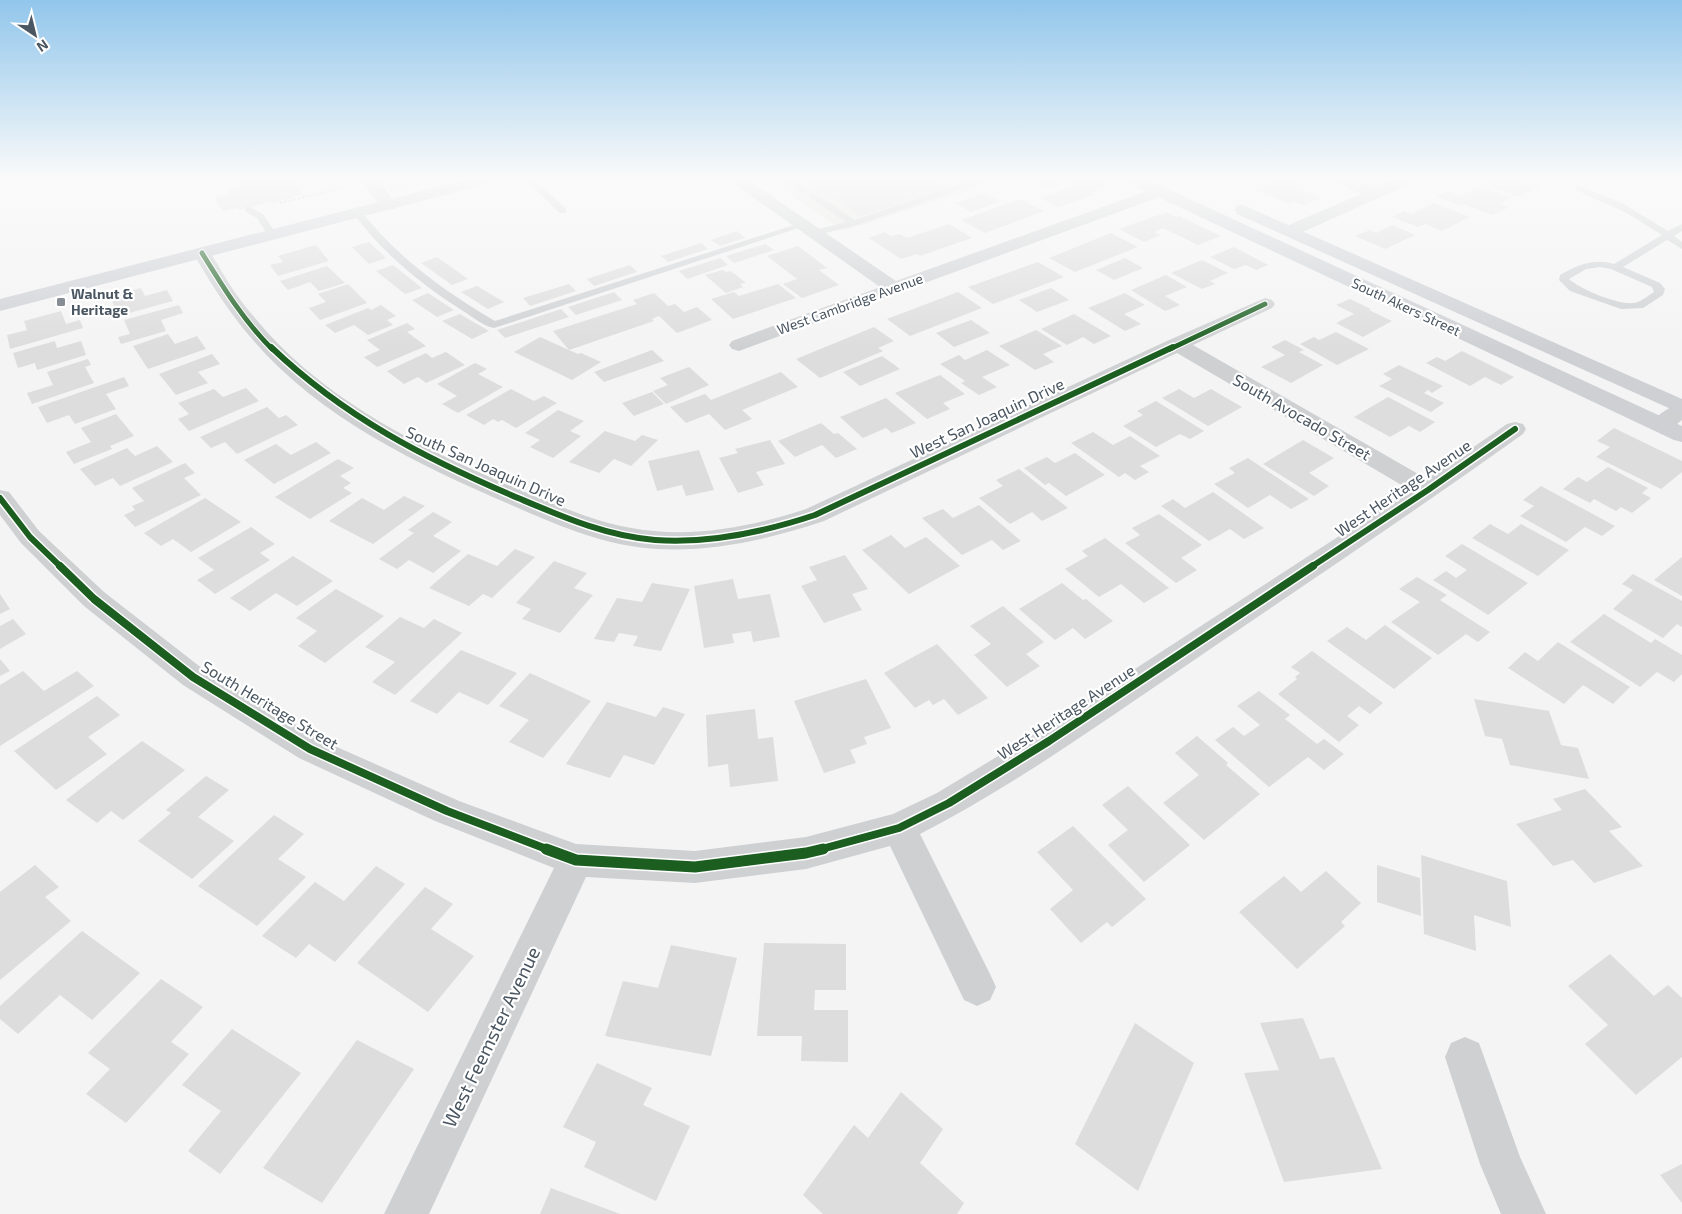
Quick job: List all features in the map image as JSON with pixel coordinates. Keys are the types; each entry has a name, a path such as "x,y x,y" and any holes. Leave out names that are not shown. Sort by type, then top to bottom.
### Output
{"main road":[{"path":"0,304 272,235"},
{"name":"South Akers Street","path":"1251,235 1682,435"},
{"name":"South Akers Street","path":"1298,235 1682,408"}],"street":[{"path":"816,235 893,288"},
{"name":"West Cambridge Avenue","path":"739,345 1041,235"},
{"name":"South San Joaquin Drive","path":"202,253 227,296 270,348 322,394 396,442 487,486 600,531 654,540 715,540"},
{"name":"West San Joaquin Drive","path":"715,540 772,530 815,515 1264,304"},
{"name":"South Avocado Street","path":"1176,344 1428,490"},
{"path":"1661,425 1682,408"},
{"name":"West Heritage Avenue","path":"576,860 695,867 806,854 899,828 949,803 1049,741 1428,490 1515,429"},
{"name":"South Heritage Street","path":"0,498 30,537 94,599 193,677 310,749 448,811 576,860"},
{"path":"899,828 977,987"},
{"name":"West Feemster Avenue","path":"406,1214 576,860"},
{"path":"1465,1058 1502,1164 1524,1214"}],"lane":[{"path":"373,235 377,240 436,288 494,325 790,235"},
{"path":"1615,266 1656,285 1660,289 1659,293 1639,306 1621,306 1574,288 1564,280 1564,277 1586,264 1615,266 1665,236 1682,238"},
{"path":"1665,236 1682,246"}],"building":[{"path":"726,235 741,235 745,238 720,246 711,240"},
{"path":"878,235 901,235 907,238 917,235 967,235 972,238 920,256 917,254 901,259 869,238"},
{"path":"1107,235 1114,235 1138,247 1075,272 1049,258"},
{"path":"1130,235 1161,235 1144,242"},
{"path":"1177,235 1221,236 1198,245"},
{"path":"1358,235 1415,235 1385,249 1355,236"},
{"path":"369,242 386,258 369,264 352,247"},
{"path":"701,243 708,249 668,262 661,256"},
{"path":"765,244 774,250 734,263 726,256"},
{"path":"316,245 329,261 278,276 270,265 283,262 278,256"},
{"path":"798,246 827,268 819,270 839,285 802,298 783,284 797,279 767,256"},
{"path":"1234,247 1268,265 1256,270 1246,265 1234,269 1210,257"},
{"path":"437,257 468,279 452,285 421,263"},
{"path":"720,258 728,265 687,279 679,271"},
{"path":"1125,258 1143,268 1114,280 1096,270"},
{"path":"1202,260 1228,273 1210,281 1215,284 1202,289 1171,273"},
{"path":"1038,262 1064,277 993,304 968,287"},
{"path":"393,265 422,288 405,294 376,271"},
{"path":"630,265 637,272 594,286 587,279"},
{"path":"327,266 345,283 319,291 310,282 288,290 280,281"},
{"path":"723,270 726,272 731,271 746,283 740,284 743,287 726,293 705,275"},
{"path":"1166,275 1187,287 1165,296 1180,305 1165,311 1131,290"},
{"path":"348,284 367,303 320,320 309,308 326,302 318,294"},
{"path":"569,284 576,291 530,306 523,298"},
{"path":"778,284 796,298 733,319 711,299 734,292 739,296"},
{"path":"477,286 504,302 488,309 461,292"},
{"path":"141,288 145,296 167,290 173,301 118,316 110,296"},
{"path":"1051,288 1069,300 1037,312 1019,300"},
{"path":"614,292 622,300 576,315 568,307"},
{"path":"958,292 982,308 910,336 887,319"},
{"path":"428,293 454,310 437,317 412,300"},
{"path":"654,293 668,306 675,304 684,312 697,307 712,320 677,333 659,316 652,319 654,321 569,350 553,331 637,304 633,300"},
{"path":"1125,293 1145,305 1124,314 1141,324 1125,331 1088,308"},
{"path":"1350,299 1392,321 1363,337 1336,323 1354,314 1336,305"},
{"path":"179,305 183,313 161,320 166,331 121,344 118,337 130,334 124,320"},
{"path":"381,305 396,316 387,320 393,325 368,335 354,325 335,333 325,325 368,308 371,310"},
{"path":"561,309 569,317 505,338 497,330"},
{"path":"61,311 66,324 80,320 83,328 10,349 7,335 27,330 24,321"},
{"path":"460,314 489,331 472,339 442,321"},
{"path":"1074,314 1111,336 1094,344 1083,337 1067,345 1041,329"},
{"path":"971,320 990,333 954,347 936,333"},
{"path":"407,323 415,329 407,332 426,346 377,367 364,357 380,350 367,340"},
{"path":"874,327 894,341 878,348 883,351 820,378 796,359"},
{"path":"1036,330 1062,346 1043,354 1054,362 1035,370 999,346"},
{"path":"1336,332 1369,349 1337,365 1300,344 1314,337 1319,340"},
{"path":"168,334 175,344 197,336 206,349 148,369 133,346"},
{"path":"540,337 601,362 572,380 514,352"},
{"path":"1285,340 1304,350 1299,352 1323,365 1291,383 1261,367 1285,355 1271,347"},
{"path":"55,341 57,348 81,341 86,355 37,370 35,363 18,368 13,353"},
{"path":"652,350 664,361 604,382 594,372"},
{"path":"987,350 1010,365 982,377 997,387 979,395 961,383 965,381 940,364 959,355 965,360"},
{"path":"1462,351 1514,377 1501,385 1485,377 1470,386 1426,363 1437,357 1445,361"},
{"path":"446,352 465,365 426,383 418,377 404,384 387,371 426,353 432,358"},
{"path":"212,354 220,364 198,372 208,383 176,395 159,374"},
{"path":"882,356 900,369 860,386 843,372"},
{"path":"88,359 91,365 85,367 94,383 32,404 27,393 53,385 47,372"},
{"path":"475,363 487,369 478,374 503,387 458,413 442,404 457,396 437,384"},
{"path":"1399,365 1443,386 1432,393 1428,390 1424,393 1444,403 1431,412 1379,386 1392,379 1383,374"},
{"path":"689,367 709,385 666,404 653,391 668,385 660,378"},
{"path":"781,372 798,387 742,410 752,419 725,430 709,414 686,423 670,407 705,394 711,400"},
{"path":"940,375 965,394 943,403 950,409 927,419 895,393"},
{"path":"124,377 129,386 106,394 116,409 75,424 69,415 47,423 38,407"},
{"path":"246,388 259,401 189,431 178,419 189,414 178,403 214,389 223,397"},
{"path":"511,389 534,401 544,396 557,403 516,428 502,420 498,422 493,419 484,425 466,415"},
{"path":"1179,389 1194,398 1211,389 1242,407 1208,426 1162,398"},
{"path":"652,392 664,404 634,416 622,403"},
{"path":"1388,397 1435,422 1420,432 1409,426 1390,437 1354,417"},
{"path":"886,398 916,423 892,433 886,428 863,438 840,417"},
{"path":"1156,401 1204,431 1190,439 1180,434 1156,447 1123,426 1143,415 1137,411"},
{"path":"267,407 279,418 286,415 298,425 237,454 225,442 211,448 200,437"},
{"path":"558,410 584,421 570,431 581,436 553,458 530,447 540,440 525,433"},
{"path":"116,414 134,436 110,446 112,449 74,464 66,452 91,442 81,428"},
{"path":"821,423 834,434 838,433 857,449 836,458 822,445 795,457 778,441"},
{"path":"1614,428 1682,461 1682,472 1661,489 1596,457 1610,447 1597,441"},
{"path":"605,431 635,441 642,435 658,440 631,466 614,459 599,473 569,462"},
{"path":"1093,432 1113,445 1130,436 1160,456 1140,466 1149,472 1135,480 1125,473 1119,477 1071,443"},
{"path":"770,440 785,464 756,472 764,485 738,493 719,458 738,453 735,449"},
{"path":"1303,440 1334,458 1309,473 1329,486 1314,496 1263,464"},
{"path":"316,442 331,453 274,484 244,460 276,444 291,455"},
{"path":"157,446 173,462 120,486 113,478 95,486 80,469 127,448 135,456"},
{"path":"699,450 714,490 686,496 682,485 657,491 648,461"},
{"path":"1075,453 1105,475 1066,496 1049,483 1045,485 1024,468 1047,457 1055,463"},
{"path":"1248,458 1309,499 1291,509 1270,495 1248,508 1214,484 1235,473 1229,468"},
{"path":"338,459 354,468 340,476 351,483 343,488 352,493 310,519 275,497"},
{"path":"185,463 195,473 184,478 201,495 135,527 124,515 135,510 132,506 144,501 132,488"},
{"path":"1608,467 1648,488 1642,493 1651,498 1632,513 1621,507 1616,511 1594,499 1590,503 1563,489 1578,477 1587,482"},
{"path":"1019,469 1068,508 1042,521 1032,512 1010,524 979,498 1003,486 996,480"},
{"path":"1541,486 1615,526 1602,536 1585,527 1566,542 1520,516 1534,506 1523,500"},
{"path":"1213,492 1264,528 1244,539 1230,529 1209,541 1161,506 1173,499 1185,508"},
{"path":"404,496 425,506 373,544 329,521 362,498 384,510"},
{"path":"205,498 241,522 191,552 173,539 161,546 144,533"},
{"path":"979,505 1021,541 1003,550 992,540 962,555 922,518 943,509 953,518"},
{"path":"433,512 452,522 433,536 461,551 433,573 409,560 397,569 379,559 414,533 408,530"},
{"path":"1159,514 1202,545 1181,558 1197,570 1176,583 1125,543 1140,535 1132,528"},
{"path":"1490,524 1508,534 1521,524 1569,550 1538,576 1472,538"},
{"path":"251,527 275,544 260,553 270,560 215,594 197,580 214,570 198,558"},
{"path":"891,535 905,548 926,537 960,566 909,594 862,550"},
{"path":"1105,538 1169,588 1144,603 1121,584 1099,597 1065,569 1088,556 1082,551"},
{"path":"1462,544 1528,583 1488,615 1433,580 1446,571 1456,578 1467,570 1445,556"},
{"path":"515,549 535,557 492,598 483,594 469,606 429,588 468,554 497,566"},
{"path":"845,555 868,589 852,594 862,610 824,623 801,586 817,580 809,567"},
{"path":"293,556 333,581 297,606 276,593 250,611 230,598"},
{"path":"1682,557 1682,596 1654,580"},
{"path":"554,561 587,573 574,588 593,595 560,633 522,619 531,609 516,603"},
{"path":"1633,574 1682,601 1682,627 1677,624 1663,638 1613,609 1633,590 1622,584"},
{"path":"1417,577 1447,595 1440,600 1490,632 1478,642 1466,634 1438,655 1391,622 1420,602 1399,589"},
{"path":"733,579 738,599 770,594 780,637 753,642 751,631 732,634 734,643 704,648 694,586"},
{"path":"652,583 690,589 661,651 633,646 638,636 619,633 614,642 594,639 617,598 642,602"},
{"path":"1062,583 1083,600 1086,599 1113,621 1085,639 1073,628 1055,640 1019,609"},
{"path":"336,589 384,616 325,663 298,646 317,631 296,618"},
{"path":"0,594 10,609 0,614"},
{"path":"1003,606 1044,642 1026,654 1040,666 1007,687 974,655 991,644 970,626"},
{"path":"1604,614 1651,643 1655,639 1682,655 1682,674 1674,682 1657,672 1640,687 1570,642"},
{"path":"400,617 424,628 434,619 462,633 395,695 372,682 395,662 365,647"},
{"path":"13,619 26,634 0,649 0,626"},
{"path":"1385,625 1432,658 1394,689 1327,641 1347,627 1366,640"},
{"path":"1558,642 1630,687 1613,704 1583,685 1564,704 1508,668 1525,652 1538,661"},
{"path":"937,644 988,698 958,715 944,699 933,705 929,700 915,708 884,673"},
{"path":"461,650 517,673 488,705 459,692 437,714 410,701"},
{"path":"1312,651 1383,703 1370,714 1359,706 1347,716 1359,725 1339,742 1278,694 1297,679 1295,677 1300,673 1291,667"},
{"path":"0,659 10,671 0,676"},
{"path":"23,671 44,691 77,671 94,686 0,746 0,685"},
{"path":"530,673 591,701 543,758 509,742 529,720 499,706"},
{"path":"866,679 891,728 864,737 867,744 850,750 856,763 824,773 794,701"},
{"path":"1259,691 1290,715 1285,719 1317,744 1324,739 1344,754 1324,770 1308,757 1269,787 1215,740 1233,727 1244,736 1260,725 1237,706"},
{"path":"97,696 120,715 88,737 107,754 56,790 14,751"},
{"path":"1474,699 1549,711 1561,745 1578,748 1589,779 1510,765 1502,739 1485,736"},
{"path":"607,702 656,717 663,707 685,714 654,765 624,755 610,778 566,764"},
{"path":"755,709 758,739 773,737 778,781 730,787 728,764 708,767 706,715"},
{"path":"1197,736 1228,763 1226,765 1260,794 1204,840 1163,803 1199,775 1175,753"},
{"path":"142,741 185,770 123,820 111,811 97,823 66,800"},
{"path":"206,776 229,790 198,817 234,841 192,879 138,841 171,813 166,810"},
{"path":"1128,786 1190,845 1144,882 1108,845 1128,830 1102,805"},
{"path":"1585,789 1622,827 1609,831 1643,866 1594,883 1573,860 1553,866 1516,824 1562,810 1553,799"},
{"path":"274,815 304,834 278,859 306,877 257,926 198,886"},
{"path":"1073,826 1146,899 1112,927 1107,922 1081,943 1050,909 1073,890 1037,852"},
{"path":"1421,855 1507,881 1511,927 1474,915 1476,951 1424,934"},
{"path":"35,865 59,887 45,897 71,921 0,980 0,892"},
{"path":"1377,865 1420,878 1421,916 1377,902"},
{"path":"376,866 405,884 335,962 309,944 296,958 262,936 315,882 344,901"},
{"path":"1326,871 1361,903 1341,922 1345,926 1297,969 1239,912 1284,876 1301,892"},
{"path":"425,887 453,904 431,929 474,956 428,1012 357,963"},
{"path":"82,931 140,973 92,1020 60,995 18,1034 0,1019 0,1006"},
{"path":"764,943 846,944 846,990 815,990 814,1010 848,1010 848,1062 801,1061 802,1036 757,1036"},
{"path":"671,945 737,958 711,1056 605,1036 623,981 658,988"},
{"path":"1610,954 1654,996 1668,985 1682,998 1682,1057 1636,1095 1585,1044 1608,1025 1568,986"},
{"path":"161,979 203,1007 171,1042 189,1054 126,1123 86,1094 110,1069 88,1053"},
{"path":"1303,1018 1320,1059 1334,1057 1382,1169 1284,1182 1244,1073 1279,1070 1260,1023"},
{"path":"1135,1023 1194,1063 1138,1191 1075,1144"},
{"path":"232,1029 301,1073 220,1174 188,1151 221,1111 182,1085"},
{"path":"357,1040 414,1069 322,1203 263,1168"},
{"path":"597,1063 652,1088 643,1105 690,1126 656,1201 584,1167 596,1142 563,1127"},
{"path":"901,1092 943,1129 920,1163 964,1203 957,1214 823,1214 803,1195 854,1125 868,1138"},
{"path":"1682,1164 1682,1203 1660,1175"},
{"path":"551,1188 620,1214 540,1214"}],"cycle path":[{"path":"202,253 229,297 261,337 297,373 338,404 381,432 426,457 570,521 613,534 656,540 701,540 734,536 766,530 815,515 1265,304"},
{"path":"0,498 30,537 94,599 193,677 310,749 447,811 576,860 695,867 806,853 899,828 949,803 1049,741 1428,490 1515,429"}],"place":[{"name":"Walnut & Heritage","path":"61,302"}]}
